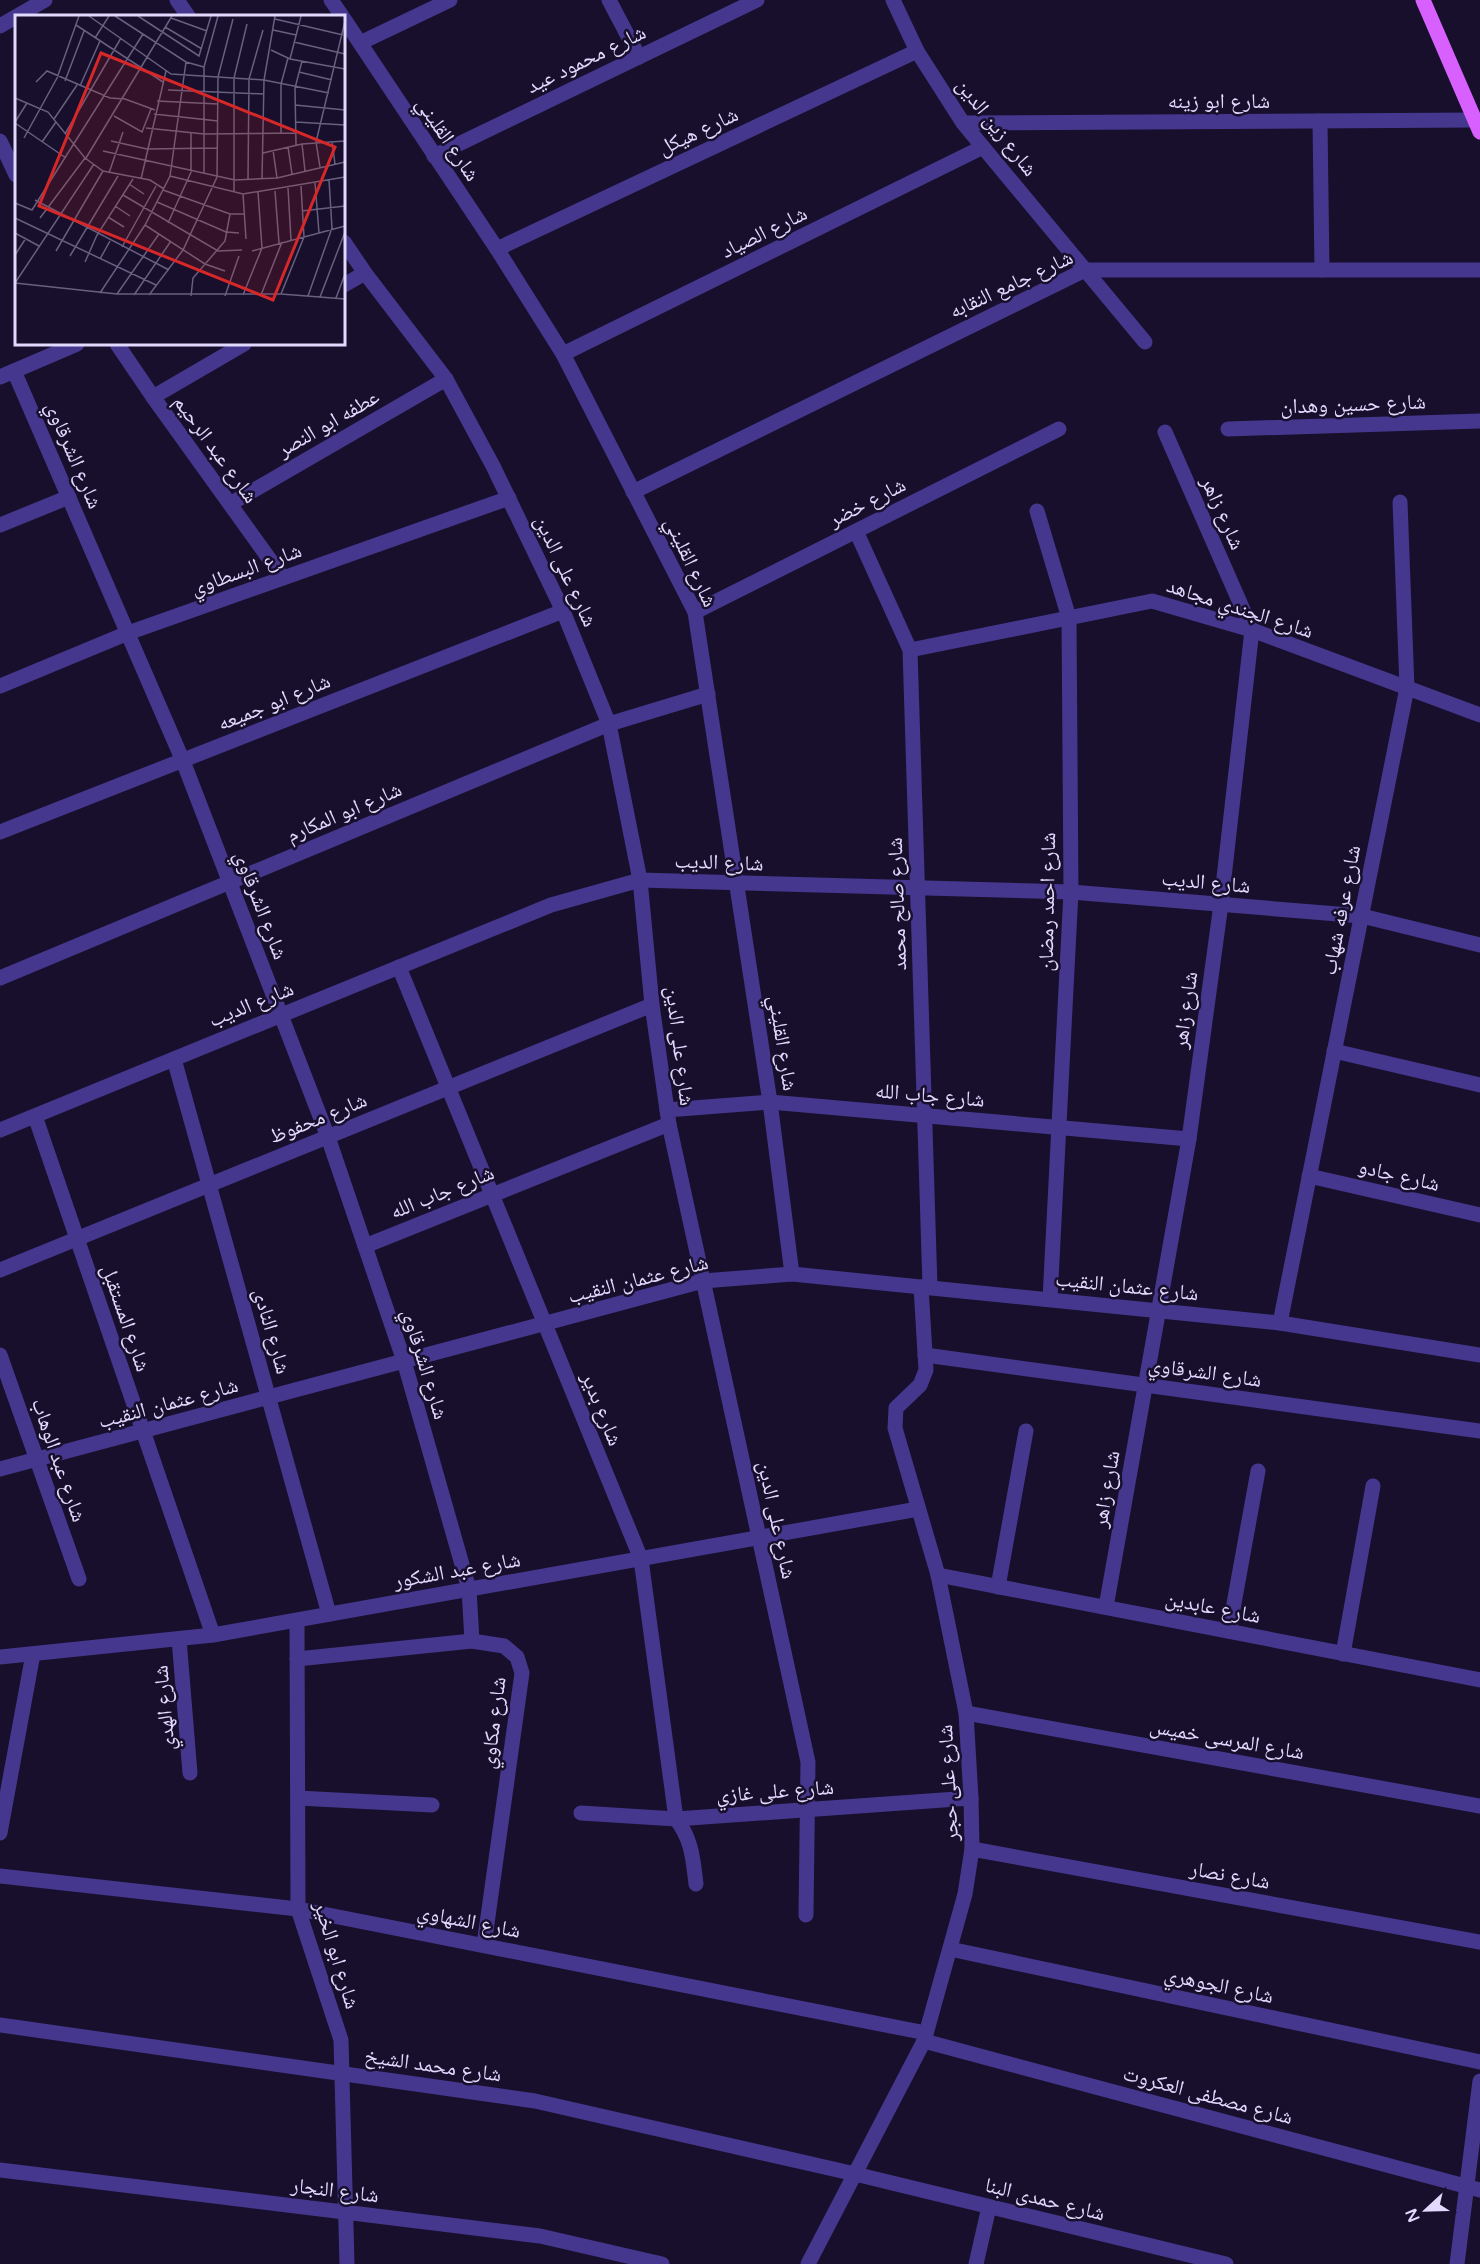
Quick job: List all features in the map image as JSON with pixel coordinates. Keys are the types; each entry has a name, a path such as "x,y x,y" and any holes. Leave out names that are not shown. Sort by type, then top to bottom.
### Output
{"main road":[{"path":"1423,0 1477,126"}],"street":[{"path":"19,15 45,0"},
{"path":"177,0 187,15"},
{"name":"شارع القليني","path":"331,0 342,15"},
{"path":"360,43 450,0"},
{"path":"609,0 639,57"},
{"name":"شارع محمود عيد","path":"434,156 757,0"},
{"name":"شارع زين الدين","path":"893,0 916,51 963,123 1145,342"},
{"path":"0,26 15,17"},
{"name":"شارع القليني","path":"345,20 497,249 563,354 695,612 770,1102 792,1274"},
{"name":"شارع هيكل","path":"497,249 916,51"},
{"path":"1320,121 1322,270"},
{"name":"شارع ابو زينه","path":"963,123 1320,121 1477,126"},
{"path":"0,141 15,174"},
{"name":"شارع الصياد","path":"563,354 983,147"},
{"path":"0,178 15,176"},
{"name":"شارع على الدين","path":"345,243 446,379 509,498 563,611 609,724 640,880 652,1005 668,1117 808,1762 806,1915"},
{"name":"شارع جامع النقابه","path":"633,492 1085,270 1480,270"},
{"path":"345,284 365,273"},
{"path":"7,374 75,345"},
{"name":"شارع عبد الرحيم","path":"118,345 283,578"},
{"path":"153,397 242,345"},
{"name":"شارع الشرقاوي","path":"7,374 69,497 183,760 328,1137 404,1361 469,1589 471,1641"},
{"name":"عطفه ابو النصر","path":"230,504 446,379"},
{"name":"شارع حسين وهدان","path":"1228,429 1480,421"},
{"name":"شارع خضر","path":"695,612 1059,429"},
{"name":"شارع زاهر","path":"1106,1607 1189,1139 1221,904 1252,630 1164,432"},
{"path":"0,525 69,497"},
{"name":"شارع البسطاوي","path":"0,686 128,633 509,498"},
{"name":"شارع عرفه شهاب","path":"1280,1323 1407,688 1400,502"},
{"name":"شارع احمد رمضان","path":"1037,511 1069,618 1071,892 1050,1299"},
{"name":"شارع صالح محمد","path":"856,531 910,650 924,1115 925,1287"},
{"name":"شارع الجندي مجاهد","path":"910,650 1152,601 1252,630 1480,715"},
{"name":"شارع ابو جميعه","path":"0,832 563,611"},
{"name":"شارع ابو المكارم","path":"0,978 609,724 708,694"},
{"name":"شارع الديب","path":"0,1130 551,905 640,880 1071,892 1362,916 1480,945"},
{"name":"شارع بدير","path":"399,967 640,1558 676,1819 685,1830 691,1846 696,1884"},
{"name":"شارع محفوظ","path":"0,1270 652,1005"},
{"path":"1334,1051 1480,1085"},
{"name":"شارع النادى","path":"174,1059 329,1614"},
{"name":"شارع جاب الله","path":"365,1246 493,1194 668,1117 770,1102 1189,1139"},
{"name":"شارع المستقبل","path":"35,1116 213,1635"},
{"name":"شارع جادو","path":"1310,1176 1480,1215"},
{"name":"شارع عثمان النقيب","path":"0,1469 703,1281 792,1274 1280,1323 1480,1355"},
{"name":"شارع على حجر","path":"808,2264 925,2037 964,1894 972,1849 972,1798 966,1713 938,1575 895,1428 896,1408 908,1394 920,1385 926,1370 925,1287"},
{"name":"شارع عبد الوهاب","path":"0,1355 79,1579"},
{"name":"شارع الشرقاوي","path":"925,1355 1480,1431"},
{"path":"998,1587 1026,1431"},
{"path":"1229,1631 1258,1471"},
{"path":"1343,1654 1373,1486"},
{"name":"شارع عبد الشكور","path":"0,1657 213,1635 918,1509"},
{"name":"شارع عابدين","path":"938,1575 1480,1680"},
{"name":"شارع ابو الخير","path":"297,1621 298,1909 341,2040 347,2264"},
{"name":"شارع الهدي","path":"179,1639 190,1773"},
{"name":"شارع مكاوي","path":"297,1659 471,1641 504,1646 517,1657 522,1672 484,1945"},
{"path":"0,1833 33,1654"},
{"name":"شارع المرسى خميس","path":"966,1713 1480,1806"},
{"path":"298,1798 432,1805"},
{"name":"شارع على غازي","path":"581,1813 676,1819 972,1798"},
{"name":"شارع نصار","path":"972,1849 1480,1942"},
{"name":"شارع الشهاوي","path":"0,1876 298,1909 484,1945 925,2037"},
{"name":"شارع الجوهري","path":"950,1949 1480,2062"},
{"name":"شارع محمد الشيخ","path":"0,2025 535,2101 855,2174"},
{"name":"شارع مصطفى العكروت","path":"925,2037 1474,2188"},
{"path":"1457,2264 1474,2188 1480,2080"},
{"name":"شارع النجار","path":"0,2170 540,2236 662,2264"},
{"name":"شارع حمدى البنا","path":"855,2174 1226,2264"},
{"path":"976,2264 989,2207"}]}
